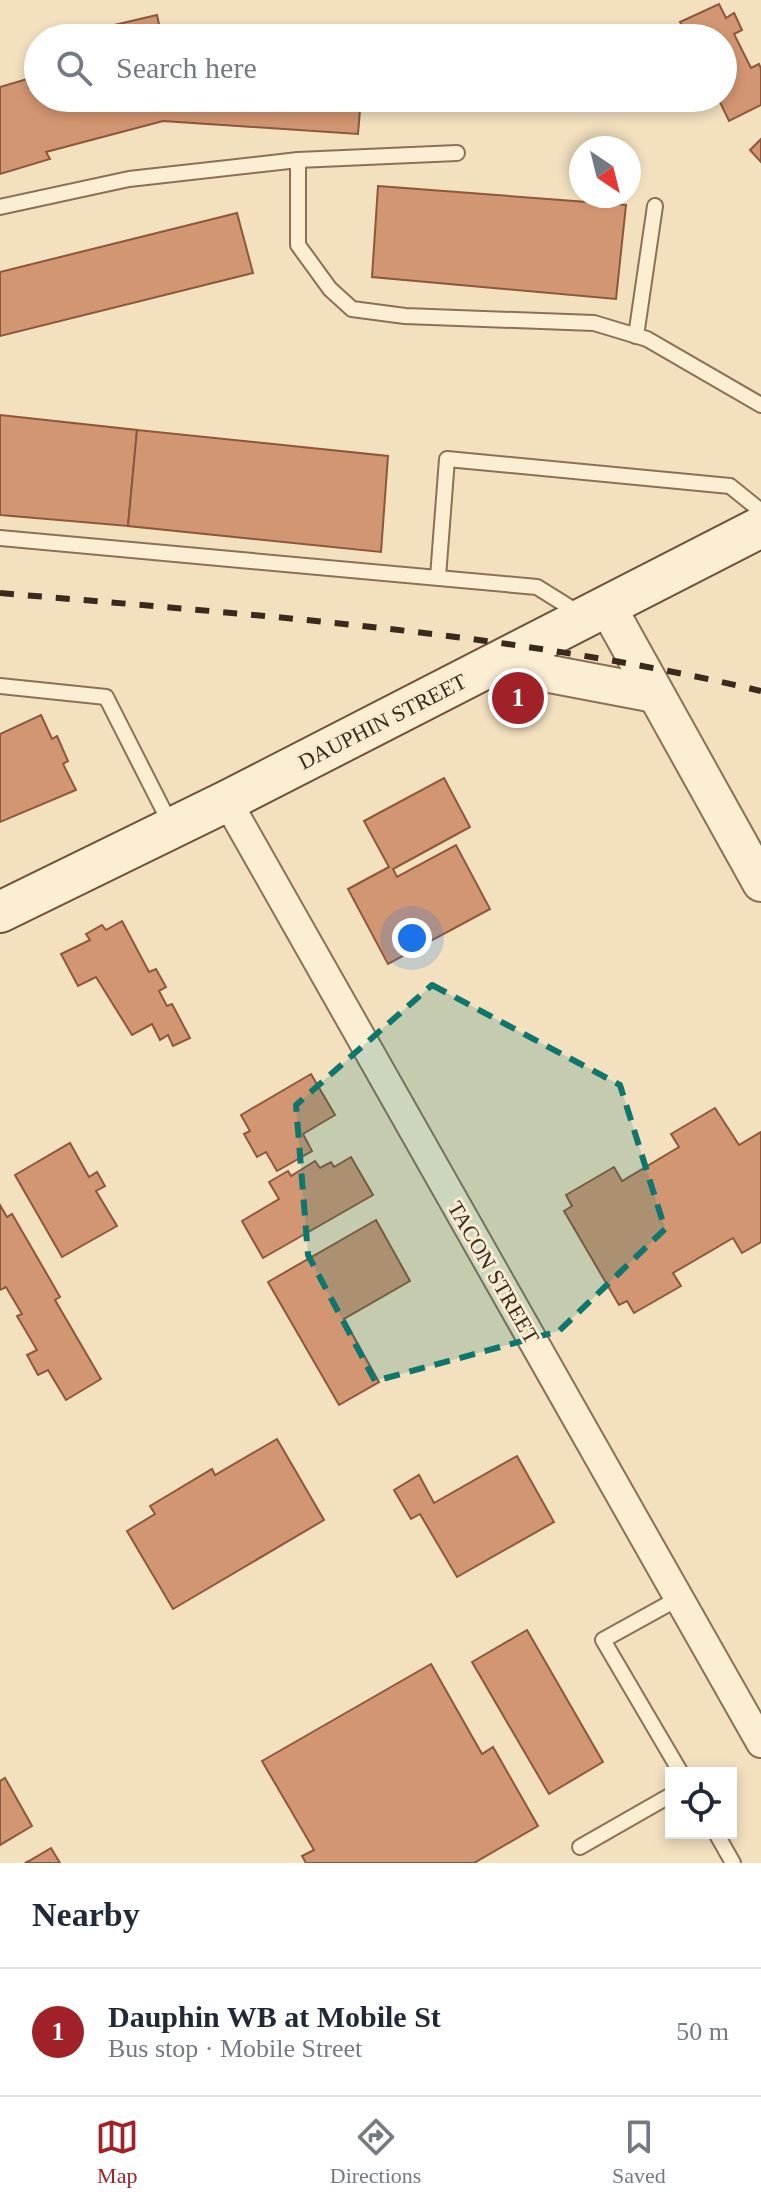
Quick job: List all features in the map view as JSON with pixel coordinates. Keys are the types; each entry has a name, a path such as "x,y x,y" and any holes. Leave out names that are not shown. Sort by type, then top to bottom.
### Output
{"main road":[{"name":"DAUPHIN STREET","path":"0,912 227,801 761,527"}],"street":[{"path":"596,612 655,694 761,883"},
{"path":"512,655 550,674 655,694"},
{"name":"TACON STREET","path":"227,801 761,1743"}],"lane":[{"path":"0,207 129,179 298,160 457,153"},
{"path":"298,160 298,245 330,289 352,309 405,316 594,323 636,336 759,408"},
{"path":"636,336 655,206"},
{"path":"438,577 447,459 730,486 761,511"},
{"path":"0,538 537,587 596,612"},
{"path":"0,686 106,697 173,827"},
{"path":"677,1767 603,1640 679,1598"},
{"path":"580,1847 665,1798"},
{"path":"719,1839 733,1863"}],"highlighted area":[{"path":"432,985 620,1085 665,1229 559,1331 375,1381 308,1255 296,1105"}],"building":[{"path":"719,4 726,18 734,13 742,30 737,32 737,24 680,22"},
{"path":"157,15 159,24 118,24"},
{"path":"737,40 751,68 759,64 761,69 761,105 729,121 725,112 737,112"},
{"path":"24,80 24,112 360,112 358,134 163,121 46,152 50,159 0,174 0,87"},
{"path":"761,139 761,162 750,150"},
{"path":"378,186 569,201 569,208 626,208 616,299 372,277"},
{"path":"237,213 253,273 0,336 0,272"},
{"path":"0,415 137,430 128,526 0,515"},
{"path":"137,430 388,456 381,552 128,526"},
{"path":"41,715 52,739 57,736 68,761 63,764 76,790 0,822 0,734"},
{"path":"444,778 470,827 393,869 397,877 456,845 490,909 388,964 348,889 389,867 364,821"},
{"path":"122,921 149,972 156,969 166,987 159,991 167,1006 172,1004 190,1038 173,1046 168,1035 160,1040 152,1024 132,1035 96,977 78,986 61,954 90,940 86,934 102,925 106,930"},
{"path":"311,1074 335,1115 303,1134 312,1151 277,1171 266,1152 257,1157 244,1134 250,1131 241,1115"},
{"path":"715,1108 739,1145 761,1132 761,1242 742,1253 733,1238 673,1273 681,1286 634,1313 627,1301 619,1305 564,1211 572,1206 566,1195 614,1167 622,1181 679,1147 671,1134"},
{"path":"70,1143 89,1177 97,1172 105,1186 96,1191 117,1226 62,1257 15,1175"},
{"path":"351,1157 373,1195 263,1258 242,1221 279,1199 269,1182 288,1171 291,1176 315,1161 320,1168 331,1162 334,1167"},
{"path":"0,1205 7,1217 12,1214 48,1276 60,1297 55,1300 101,1379 66,1400 48,1370 38,1375 27,1355 37,1350 17,1316 22,1314 6,1287 0,1290"},
{"path":"376,1220 410,1281 344,1319 379,1382 339,1405 268,1282"},
{"path":"277,1439 324,1520 173,1609 127,1531 155,1514 150,1506 212,1469 215,1475"},
{"path":"517,1456 554,1522 457,1577 420,1514 411,1519 394,1490 419,1475 434,1503"},
{"path":"527,1630 603,1762 549,1794 472,1662"},
{"path":"431,1664 482,1754 493,1747 538,1826 474,1863 306,1863 302,1856 314,1850 262,1761"},
{"path":"5,1778 32,1826 0,1845 0,1781"},
{"path":"51,1848 60,1863 25,1863 29,1861"}],"railway":[{"path":"0,593 287,618 478,640 667,671 761,691"}],"place":[{"name":"Dauphin WB at Mobile St","path":"518,698"}]}
